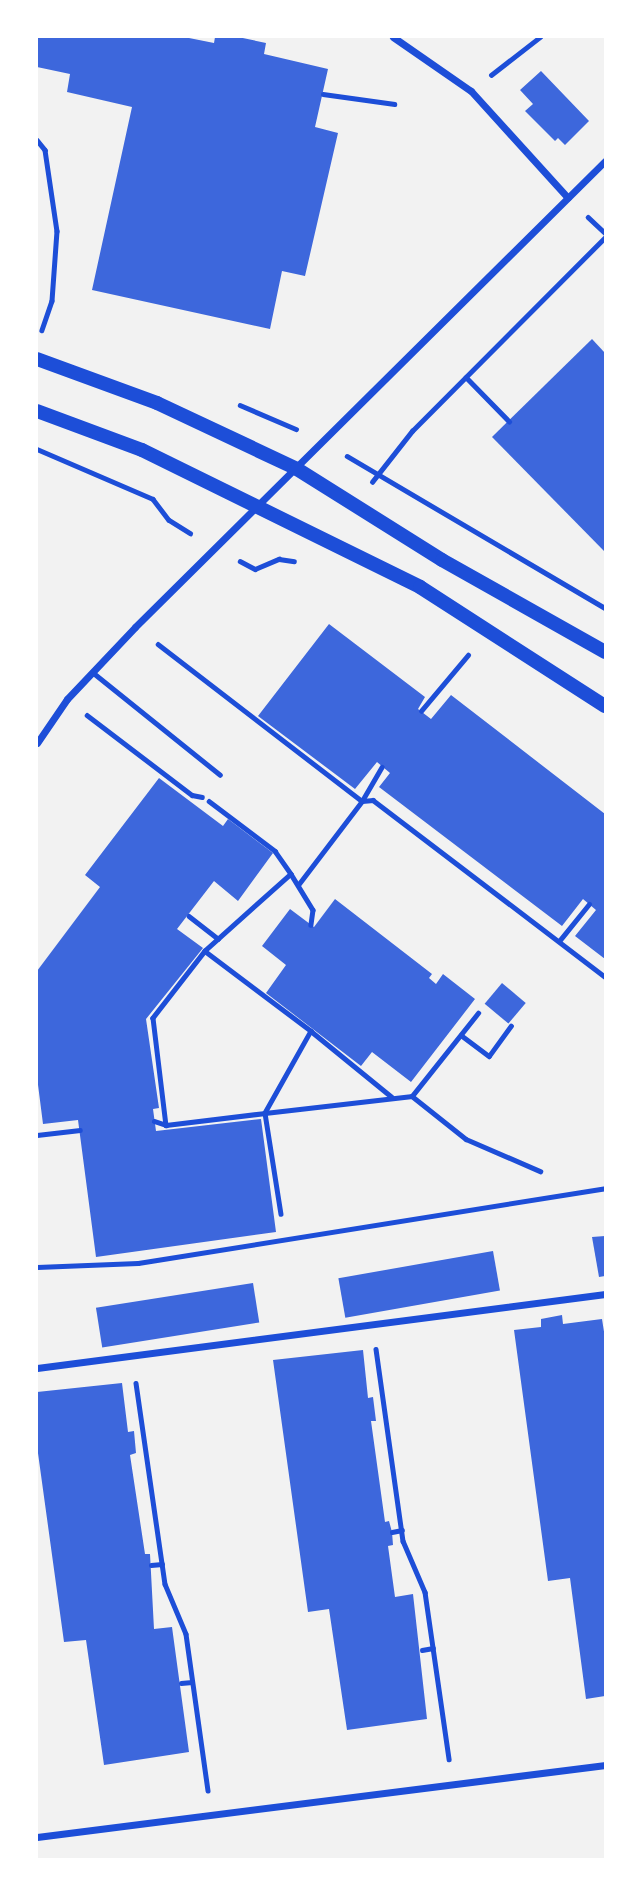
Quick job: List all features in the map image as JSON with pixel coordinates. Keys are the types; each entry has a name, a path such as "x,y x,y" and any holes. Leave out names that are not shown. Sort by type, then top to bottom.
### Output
{"main road":[{"path":"37,359 157,403 297,469 442,559 605,652"},
{"path":"37,411 142,450 259,505 420,587 605,706"}],"street":[{"path":"393,37 471,91 568,198"},
{"path":"37,743 67,699 135,626 297,469 383,377 605,160"},
{"path":"37,1368 605,1294"},
{"path":"37,1837 212,1818 605,1765"}],"lane":[{"path":"92,672 220,775"},
{"path":"37,1266 138,1263 605,1188"}],"path":[{"path":"471,91 540,37"},
{"path":"323,94 394,104"},
{"path":"37,140 45,150 57,231 52,301 41,333"},
{"path":"378,474 412,431 605,237"},
{"path":"466,377 509,421"},
{"path":"37,449 153,499 169,520 215,549 255,569 279,559 302,563"},
{"path":"135,626 362,800 373,800 560,940 605,977"},
{"path":"421,711 472,651 460,645"},
{"path":"67,699 192,795 205,797 275,851 313,909 311,925"},
{"path":"298,885 362,800 382,767"},
{"path":"166,1125 153,1018 205,951 291,874"},
{"path":"560,940 589,904"},
{"path":"189,916 218,939"},
{"path":"205,951 311,1031 393,1098"},
{"path":"412,1096 478,1013"},
{"path":"461,1035 489,1056 511,1026"},
{"path":"285,1240 265,1113 311,1031"},
{"path":"154,1121 166,1125 412,1096 466,1139 585,1191"},
{"path":"37,1135 80,1130"},
{"path":"372,1324 402,1530 425,1592 453,1785"},
{"path":"134,1354 164,1584 186,1634 212,1818"},
{"path":"375,1409 384,1408"},
{"path":"134,1441 144,1441"},
{"path":"392,1532 402,1530"},
{"path":"151,1565 162,1564"},
{"path":"422,1650 433,1648"},
{"path":"181,1683 192,1682"}],"building":[{"path":"37,37 184,37 214,43 215,37 238,37 266,43 264,54 328,69 315,127 338,133 305,276 282,271 270,329 92,290 132,107 67,92 70,74 37,67"},
{"path":"541,71 589,121 565,145 558,138 555,141 525,111 533,104 520,90"},
{"path":"592,339 605,353 605,552 492,437"},
{"path":"329,624 425,697 418,709 431,719 451,695 605,814 605,959 575,936 596,910 583,899 562,926 379,787 390,773 377,762 355,789 258,716"},
{"path":"159,778 223,826 228,819 273,853 238,901 214,881 177,929 203,948 146,1019 159,1108 153,1109 156,1131 261,1119 276,1232 96,1257 78,1120 43,1124 37,1077 37,971 100,887 85,875"},
{"path":"335,899 432,974 429,978 436,984 443,974 475,999 411,1082 372,1052 361,1066 266,993 286,965 262,946 290,909 314,927"},
{"path":"502,983 526,1003 508,1024 485,1004"},
{"path":"605,1236 605,1276 599,1277 592,1237"},
{"path":"493,1251 500,1290 345,1318 338,1278"},
{"path":"253,1283 259,1323 102,1347 96,1308"},
{"path":"562,1315 563,1324 602,1319 605,1338 605,1696 586,1699 570,1578 548,1581 514,1330 541,1327 541,1319"},
{"path":"363,1350 368,1398 373,1397 376,1421 371,1421 385,1522 389,1521 392,1532 393,1545 388,1546 395,1597 413,1594 427,1719 347,1730 329,1609 308,1612 273,1360"},
{"path":"122,1383 128,1432 134,1431 136,1453 130,1455 145,1554 150,1554 154,1629 172,1627 189,1752 104,1765 86,1640 64,1642 37,1446 37,1392"}]}
